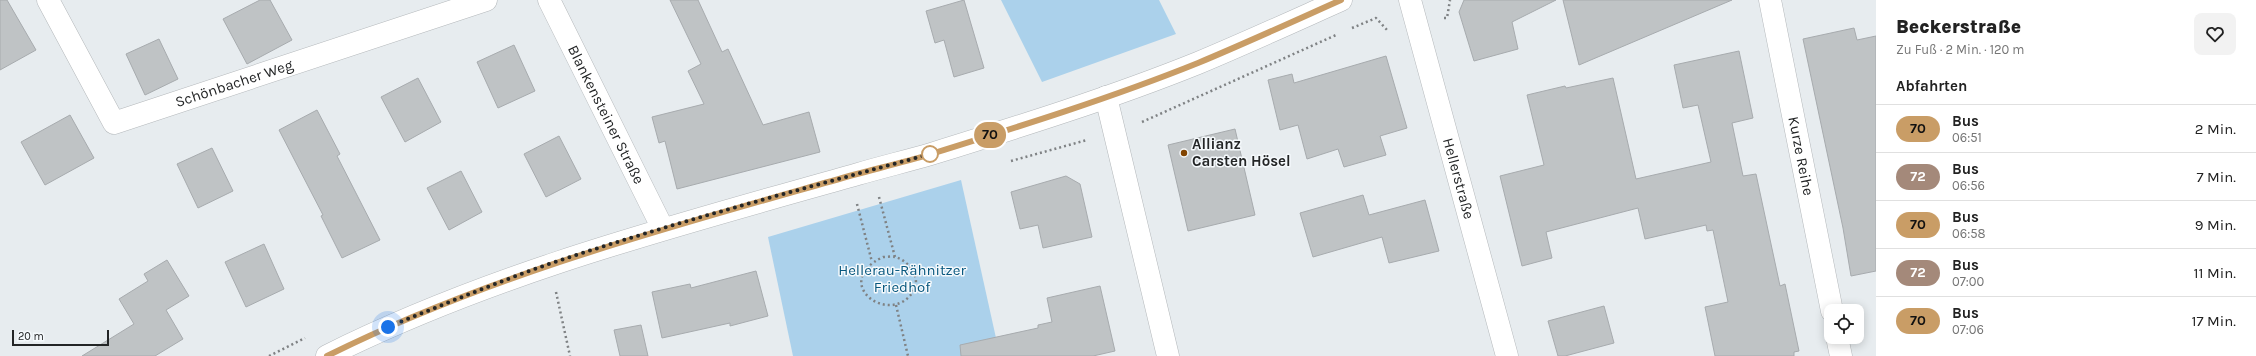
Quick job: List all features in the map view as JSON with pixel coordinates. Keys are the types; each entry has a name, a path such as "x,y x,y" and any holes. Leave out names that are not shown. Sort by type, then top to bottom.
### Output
{"street":[{"name":"Schönbacher Weg","path":"48,0 114,123 486,0"},
{"name":"Blankensteiner Straße","path":"549,0 663,230"},
{"path":"327,356 372,333 550,264 663,230 930,154 1106,97 1198,63 1342,0"},
{"name":"Hellerstraße","path":"1410,0 1507,356"},
{"name":"Kurze Reihe","path":"1770,0 1831,304"},
{"path":"1106,97 1168,356"},
{"path":"1838,344 1840,356"}],"path":[{"path":"879,197 895,257"},
{"path":"856,203 872,262"},
{"path":"883,256 895,257 908,264 916,277 915,288 908,299 896,305 881,304 868,299 862,285 862,272 872,262 883,256"},
{"path":"550,264 570,356"},
{"path":"896,305 908,356"}],"green space":[{"path":"1001,0 1159,0 1176,34 1042,82"},
{"name":"Hellerau-Rähnitzer Friedhof","path":"961,180 1000,356 793,356 768,237"}],"building":[{"path":"0,0 7,0 36,50 0,70"},
{"path":"260,0 270,0 292,40 247,64 223,19"},
{"path":"670,0 698,0 722,52 728,49 763,125 809,112 820,152 677,189 665,141 659,143 652,117 704,104 688,71 701,64"},
{"path":"964,0 984,68 954,77 944,40 935,43 926,11"},
{"path":"1464,0 1556,0 1512,22 1518,49 1474,61 1459,12"},
{"path":"1563,0 1732,0 1579,65"},
{"path":"1854,28 1857,40 1876,36 1876,271 1851,276 1843,228 1803,39"},
{"path":"159,39 178,79 145,95 126,54"},
{"path":"514,45 535,91 498,108 477,62"},
{"path":"1739,51 1753,118 1732,123 1743,176 1756,174 1780,286 1785,284 1799,351 1794,352 1794,356 1715,356 1705,307 1728,302 1713,230 1707,231 1706,225 1645,239 1638,208 1546,232 1552,258 1522,266 1500,176 1544,165 1527,95 1565,86 1566,88 1613,78 1636,179 1711,162 1698,105 1683,108 1674,65"},
{"path":"1386,56 1407,128 1380,136 1386,155 1344,167 1338,149 1307,159 1298,125 1280,130 1268,80 1292,74 1294,83"},
{"path":"418,78 441,122 405,142 381,97"},
{"path":"317,110 340,154 337,156 380,240 342,258 321,216 323,215 279,130"},
{"path":"70,115 94,158 45,185 21,142"},
{"path":"1235,129 1255,215 1188,231 1168,145"},
{"path":"559,136 581,179 546,197 524,154"},
{"path":"212,148 233,191 198,208 177,164"},
{"path":"461,171 482,212 449,230 427,188"},
{"path":"1066,176 1080,184 1092,237 1043,248 1038,225 1020,229 1011,192"},
{"path":"1363,195 1369,215 1425,200 1439,251 1389,263 1382,237 1313,257 1300,213"},
{"path":"264,244 284,289 246,307 225,262"},
{"path":"167,260 189,296 166,310 183,339 155,356 82,356 134,324 119,299 148,281 144,274"},
{"path":"756,271 768,316 730,326 730,323 662,338 652,292 690,284 691,288"},
{"path":"1100,286 1115,351 1093,356 961,356 960,345 1038,328 1038,325 1052,322 1047,298"},
{"path":"1604,306 1614,343 1565,356 1558,356 1548,321"},
{"path":"641,325 648,356 620,356 614,330"}],"bus line":[{"name":"70","path":"327,356 372,333 492,284 550,264 862,172 930,154 1106,97 1198,63 1341,0"}],"place":[{"name":"Allianz Carsten Hösel","path":"1184,153"}],"route":[{"path":"388,327 492,284 550,264 862,172 930,154"}]}
